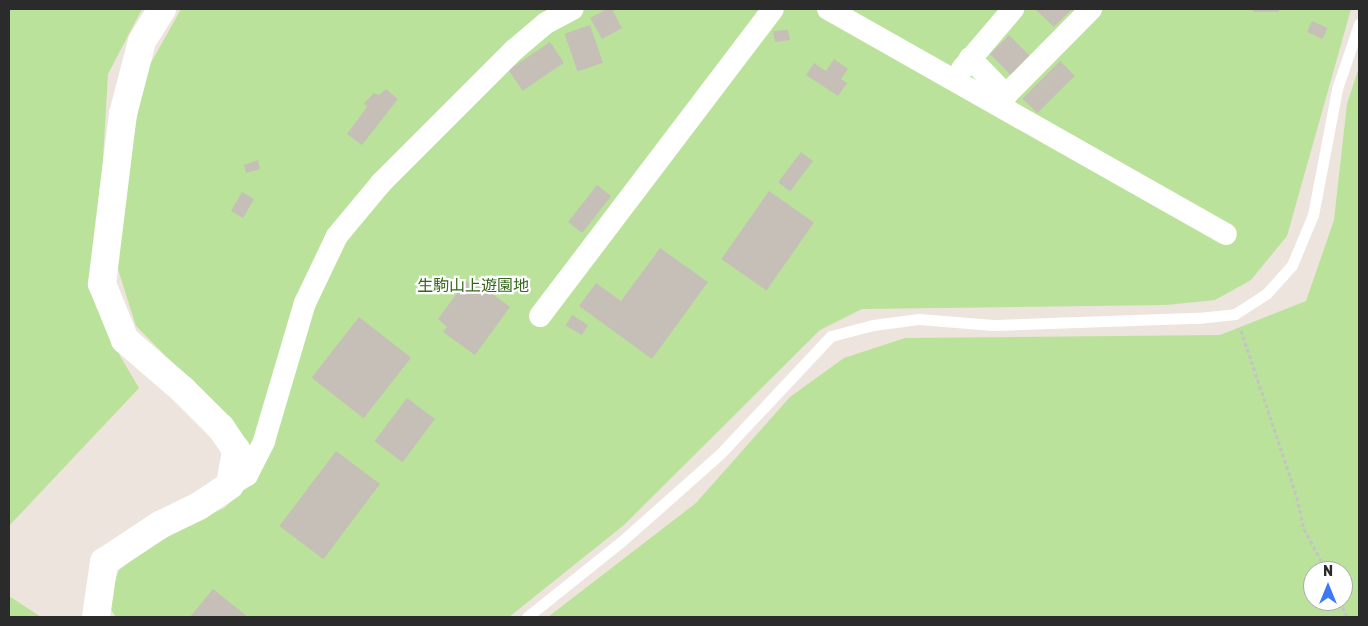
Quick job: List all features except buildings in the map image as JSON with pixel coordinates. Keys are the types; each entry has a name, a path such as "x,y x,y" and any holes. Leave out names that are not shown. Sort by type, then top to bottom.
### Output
{"street":[{"path":"162,9 142,41 123,114 102,284 125,340 183,390 221,428 236,450 230,485"},
{"path":"96,617 104,562 160,525 199,506 247,475 264,442 305,303 337,236 381,183 514,50 546,23 572,9"},
{"path":"540,316 773,9"},
{"path":"828,9 952,82 1226,234"},
{"path":"952,82 970,58 1013,9"},
{"path":"970,58 1006,95 1091,9"}],"lane":[{"path":"527,617 622,541 721,453 831,336 873,325 919,319 993,325 1235,314 1267,293 1292,265 1313,215 1336,89 1359,24"}],"path":[{"path":"1235,314 1297,497 1304,529 1322,561"}],"green space":[{"path":"9,9 142,9 108,74 96,279 120,356 139,388 9,526"},
{"name":"生駒山上遊園地","path":"181,9 1351,9 1287,236 1251,280 1215,300 1166,305 862,309 820,330 624,525 509,617 116,617 107,604 119,570 166,534 224,508 255,480 237,428 136,326 115,260 143,77"},
{"path":"1359,67 1359,617 548,617 696,503 790,397 844,358 905,338 1220,335 1306,301 1334,220 1347,104"},
{"path":"9,596 41,617 9,617"}]}
